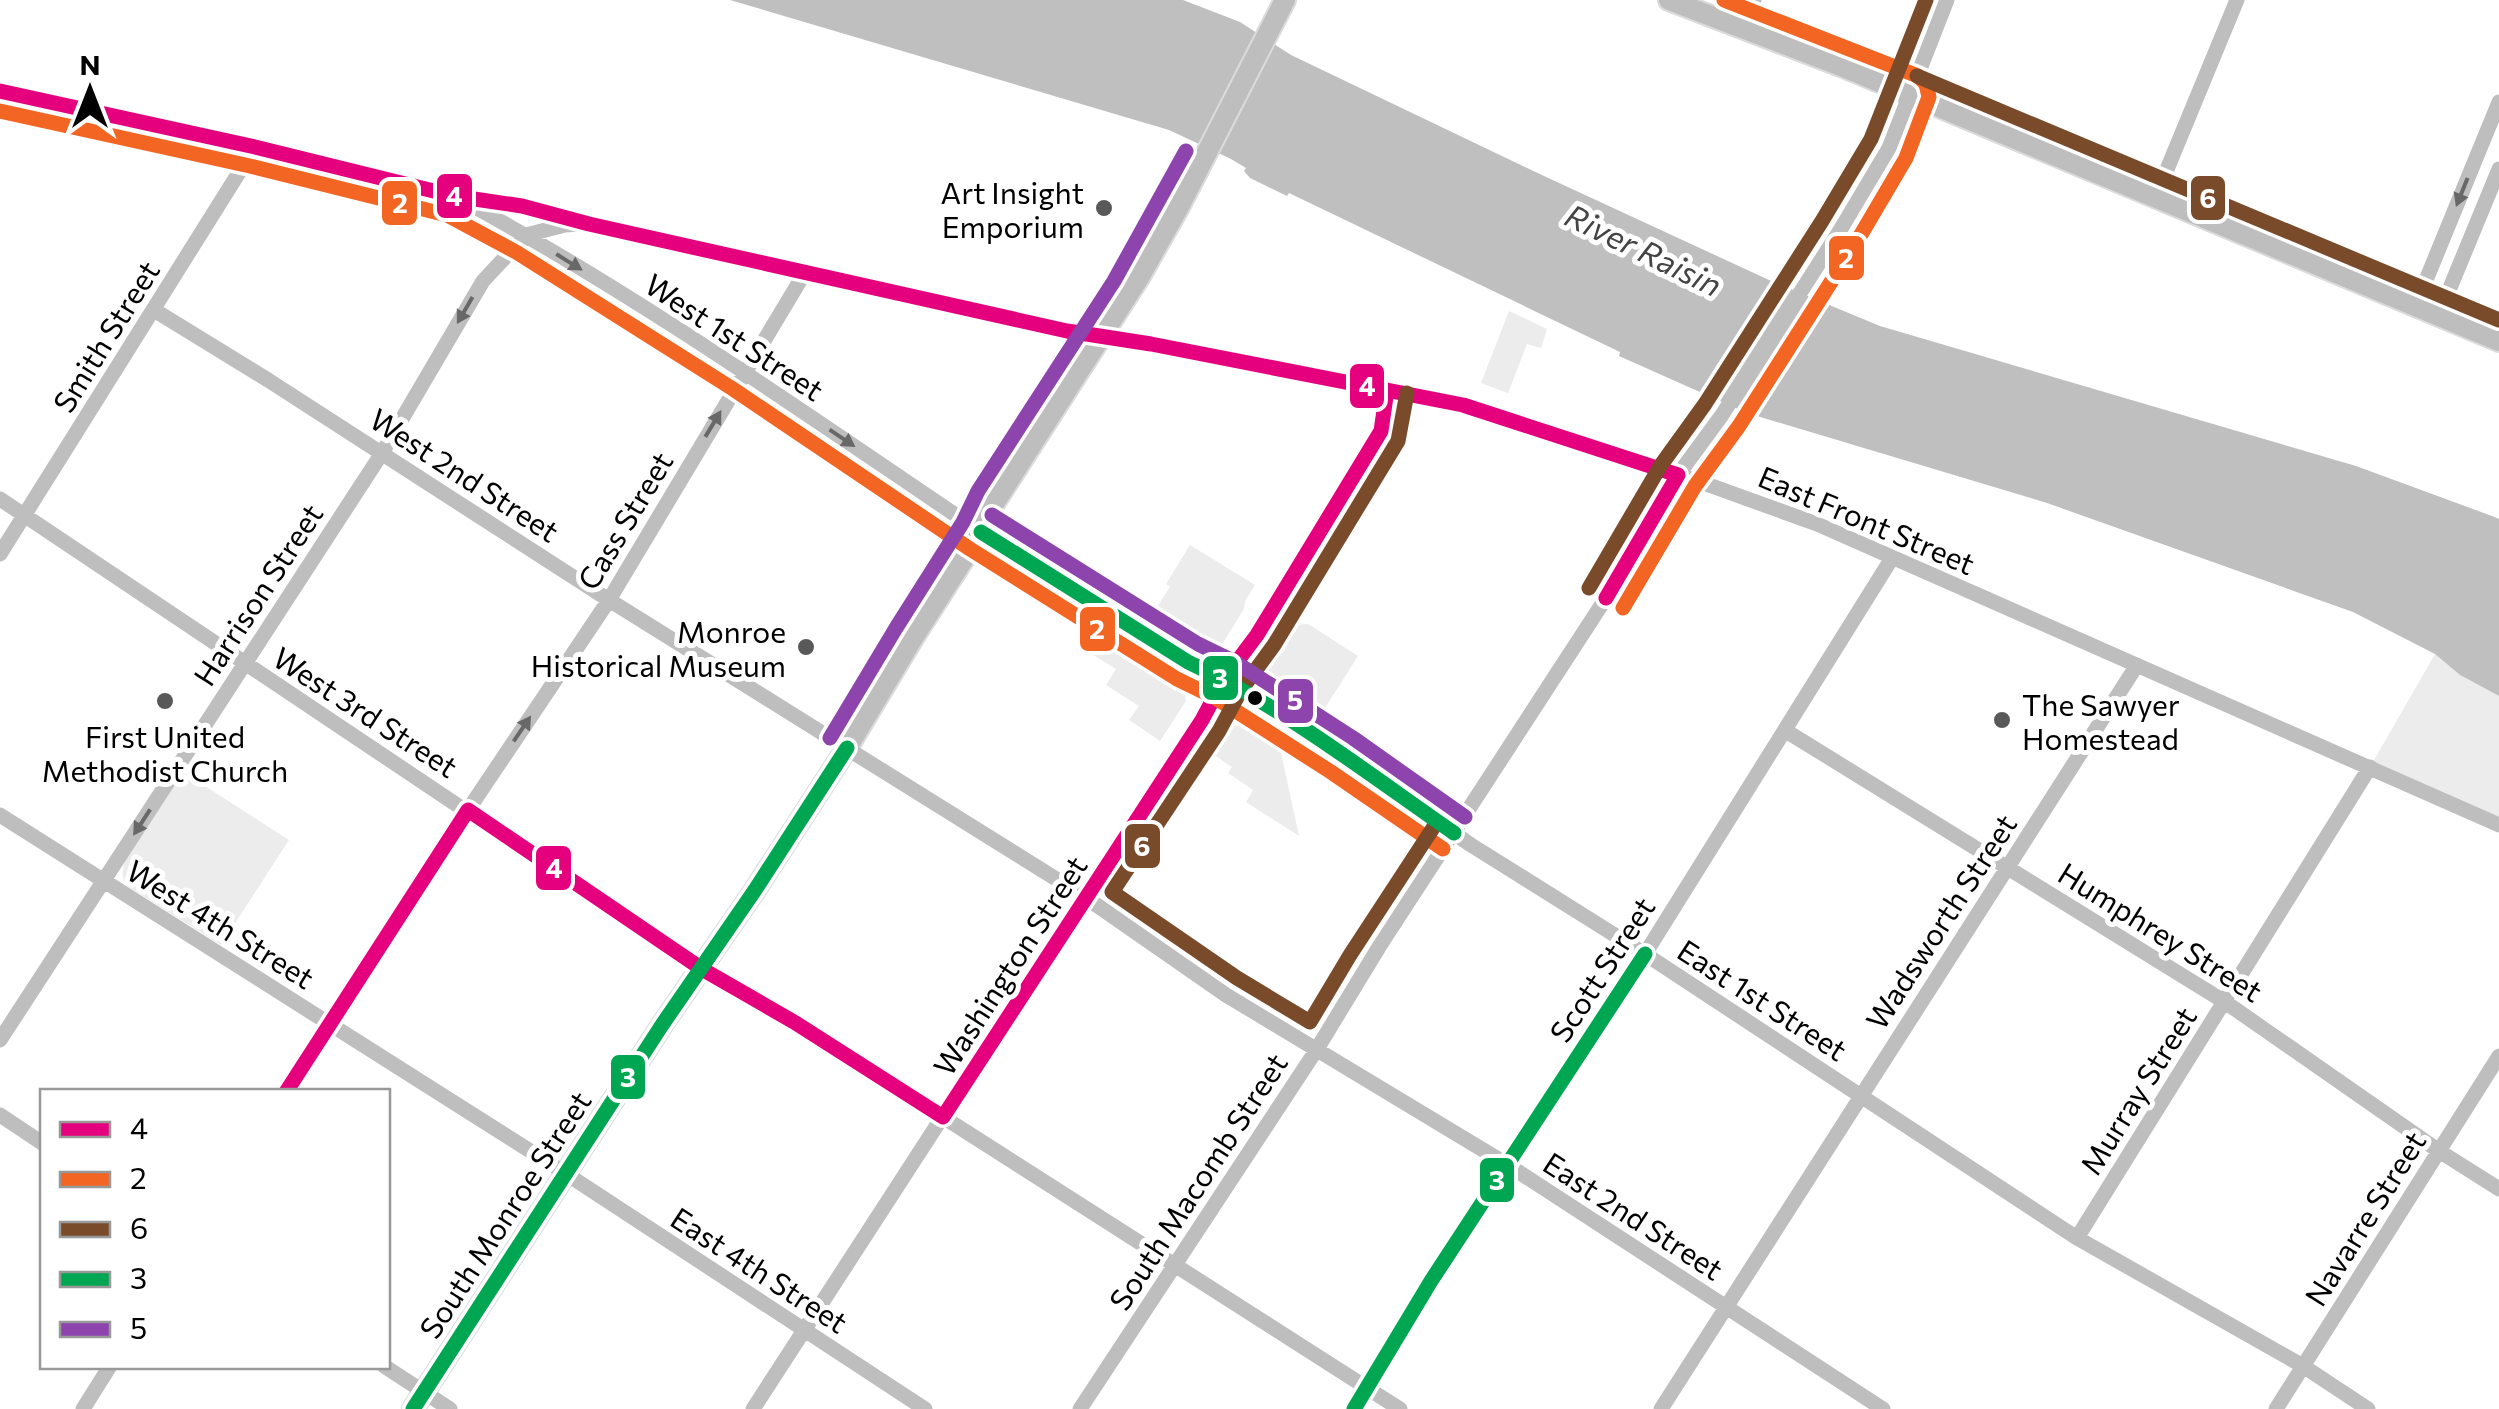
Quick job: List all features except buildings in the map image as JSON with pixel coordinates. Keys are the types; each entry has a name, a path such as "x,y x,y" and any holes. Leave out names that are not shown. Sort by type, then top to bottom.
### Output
{"main road":[{"name":"South Monroe Street","path":"418,1400 848,748 912,638 981,532 995,502 1140,276 1285,0"},
{"path":"1669,0 1909,94 2499,340"}],"street":[{"path":"1743,28 1754,0"},
{"name":"South Macomb Street","path":"1080,1409 1606,598 1678,475 1722,415 1806,284 1889,148 1947,0"},
{"path":"2156,196 2237,0"},
{"path":"0,91 256,147 454,196"},
{"path":"2415,307 2499,102"},
{"name":"Smith Street","path":"0,554 256,147"},
{"path":"2438,317 2499,169"},
{"name":"East Front Street","path":"454,196 553,213 804,274 1066,331 1151,344 1472,408 1818,524 2499,825"},
{"name":"West 1st Street","path":"454,196 526,235 744,372 981,532"},
{"path":"526,235 565,225 589,224"},
{"name":"Harrison Street","path":"0,1040 382,453 483,281 526,235"},
{"name":"Cass Street","path":"288,1089 609,600 804,274"},
{"name":"West 2nd Street","path":"154,310 848,748"},
{"name":"Washington Street","path":"753,1409 1193,734 1224,679 1257,635 1382,432 1387,390"},
{"name":"West 3rd Street","path":"0,499 702,968 794,1022 1400,1409"},
{"name":"East 1st Street","path":"981,532 1188,662 1224,679 2077,1238 2302,1366 2368,1409"},
{"name":"Scott Street","path":"1354,1409 1892,558"},
{"name":"Wadsworth Street","path":"1661,1409 2136,664"},
{"name":"Humphrey Street","path":"1786,731 2224,1002 2499,1189"},
{"name":"East 2nd Street","path":"848,748 1085,897 1226,995 1508,1165 1882,1409"},
{"name":"Murray Street","path":"2077,1238 2370,767"},
{"name":"West 4th Street","path":"0,814 565,1173"},
{"name":"Navarre Street","path":"2276,1409 2499,1056"},
{"path":"0,1115 40,1142"},
{"name":"East 4th Street","path":"565,1173 925,1409"},
{"path":"84,1409 108,1369"},
{"path":"387,1369 418,1400 450,1409"}],"shaded area":[{"path":"1509,311 1547,329 1541,348 1527,344 1508,393 1481,383"},
{"path":"1190,545 1255,585 1223,643 1208,646 1153,613"},
{"path":"1098,623 1182,678 1186,701 1160,741 1129,720 1139,706 1106,685 1116,669 1082,648"},
{"path":"1308,624 1358,656 1325,708 1309,715 1260,684 1259,675 1292,625"},
{"path":"2435,654 2460,675 2499,696 2499,825 2370,767"},
{"path":"1248,726 1280,748 1299,836 1246,802 1253,790 1228,773 1232,767 1211,753 1227,728"},
{"path":"183,772 289,840 221,945 127,886 123,877 125,861"}],"water":[{"name":"River Raisin","path":"730,0 1183,0 1240,22 1291,55 1544,176 1769,280 1880,326 2356,466 2499,519 2499,696 2460,675 2435,654 2353,612 2047,503 1747,413 1619,356 1620,352 1289,193 1287,196 1250,178 1246,168 1231,159 1169,130"}],"transit line":[{"name":"2","path":"1623,608 1695,486 1739,426 1856,243 1906,158 1929,97 1926,84 1918,76 1724,0"},
{"name":"6","path":"1589,588 1661,465 1705,404 1871,139 1926,0"},
{"name":"6","path":"1917,76 2499,320"},
{"name":"4","path":"0,91 1067,331 1463,405 1678,475 1606,598"},
{"name":"2","path":"0,111 250,166 447,215 516,252 733,389 970,549 1177,679 1214,697 1443,849"},
{"name":"5","path":"830,738 963,522 978,491 1114,281 1186,151"},
{"name":"4","path":"288,1089 468,810 702,969 943,1117 1202,720 1224,679 1257,635 1381,431 1387,390"},
{"name":"6","path":"1407,393 1398,441 1274,645 1112,892 1237,978 1310,1022 1437,822"},
{"name":"5","path":"992,515 1198,644 1235,662 1465,817"},
{"name":"3","path":"981,532 1188,662 1257,699 1454,833"},
{"name":"3","path":"413,1409 847,748"},
{"name":"3","path":"1354,1409 1431,1281 1645,954"}],"place":[{"name":"Art Insight Emporium","path":"1104,208"},
{"name":"Monroe Historical Museum","path":"806,647"},
{"name":"First United Methodist Church","path":"165,701"},
{"name":"The Sawyer Homestead","path":"2002,720"}]}
